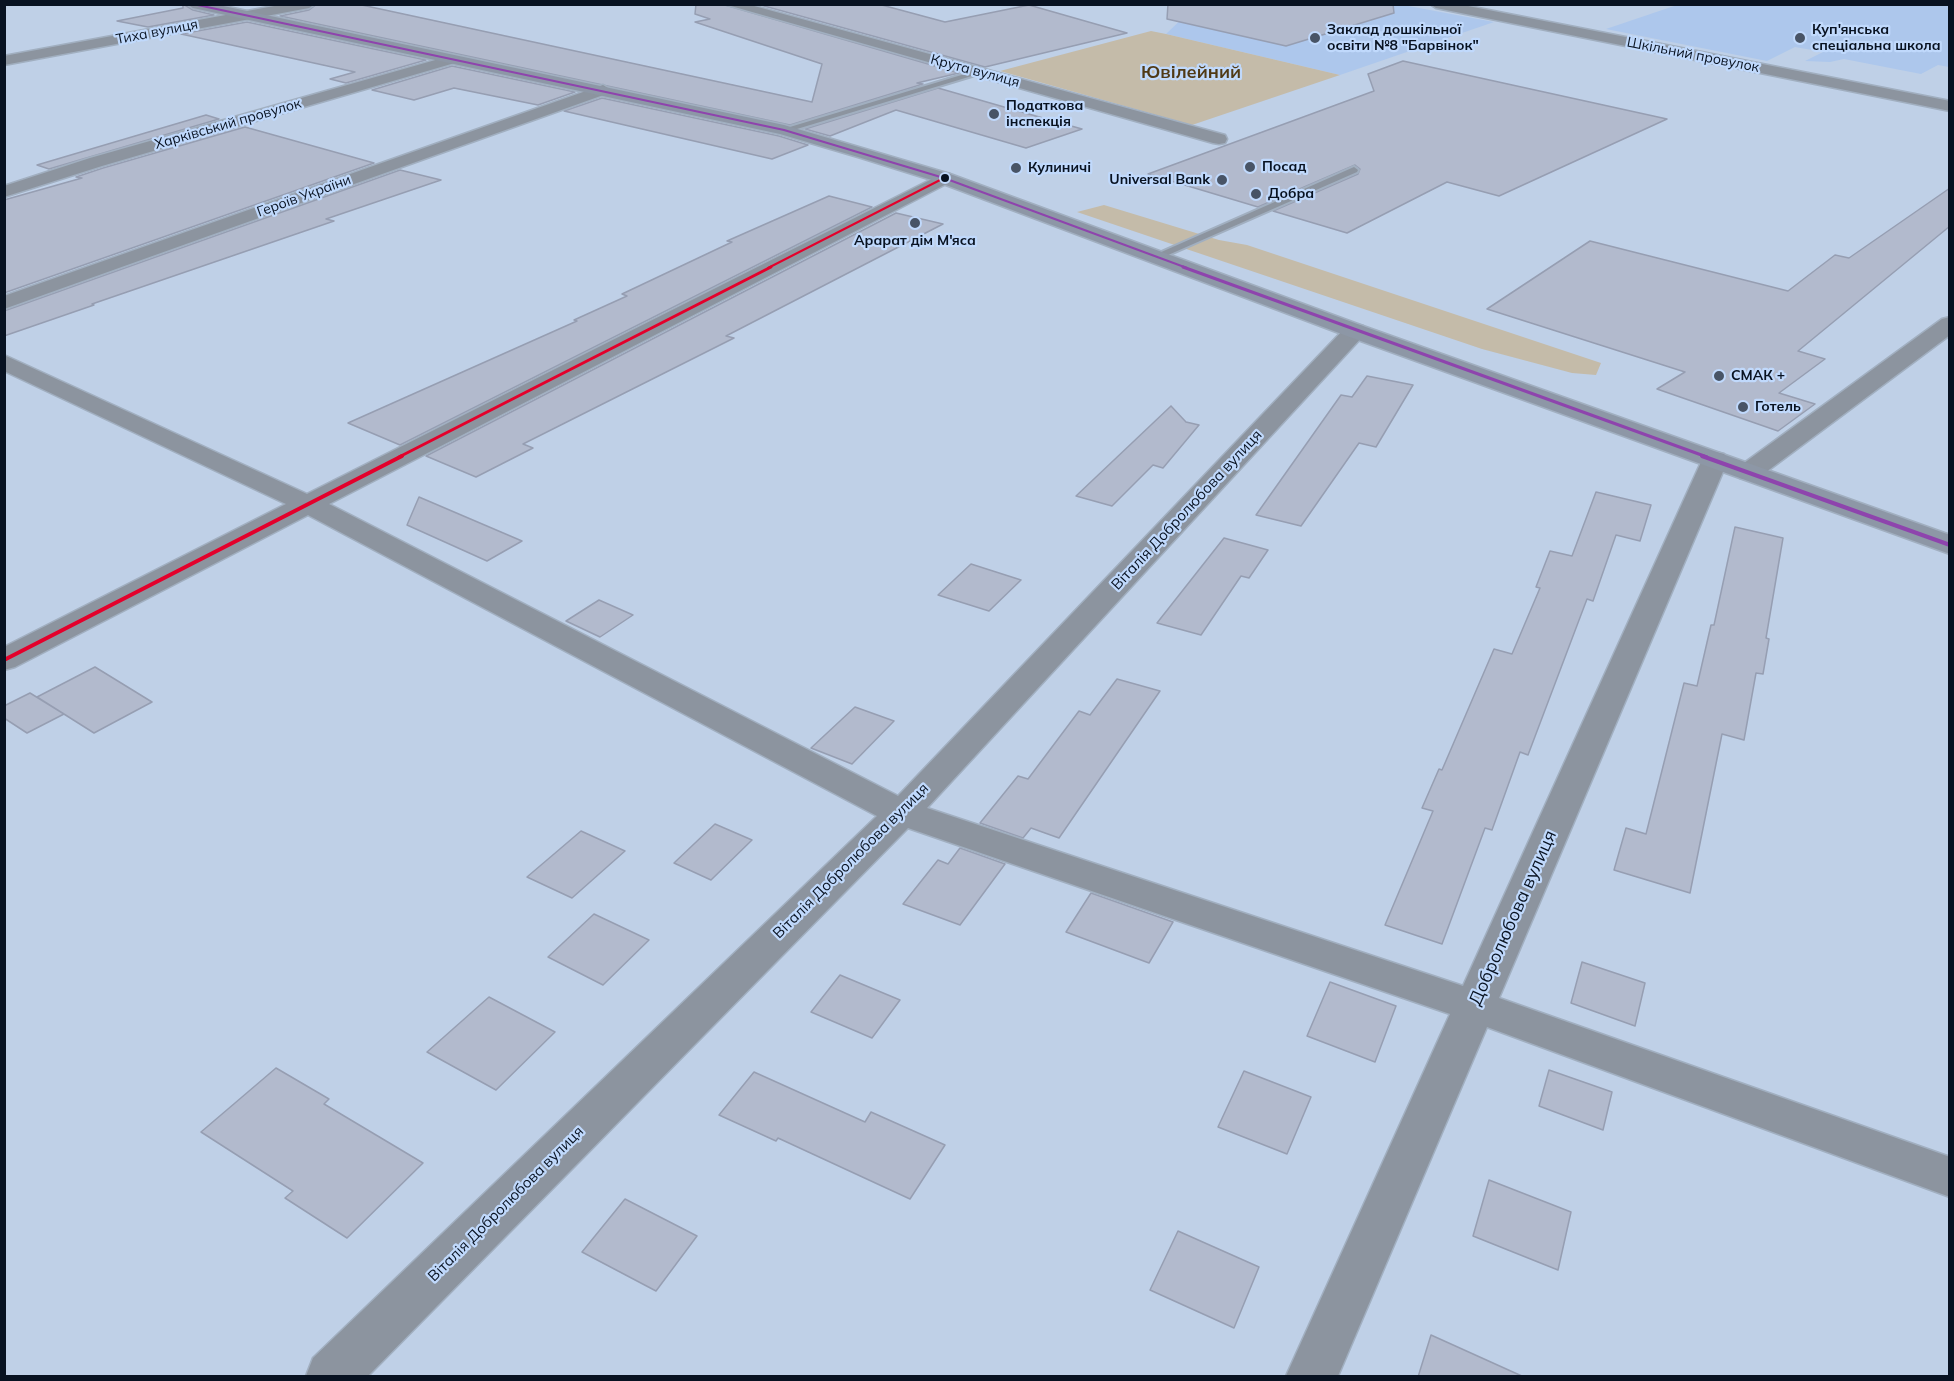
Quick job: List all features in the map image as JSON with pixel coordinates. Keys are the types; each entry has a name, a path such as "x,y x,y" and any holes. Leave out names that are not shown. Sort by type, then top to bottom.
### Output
{"main road":[{"path":"193,4 784,130 945,178 1355,331 1950,545"}],"street":[{"name":"Тиха вулиця","path":"4,62 309,4"},
{"name":"Крута вулиця","path":"730,4 1219,140"},
{"name":"Шкільний провулок","path":"1436,4 1950,106"},
{"name":"Харківський провулок","path":"4,192 96,162 453,59"},
{"name":"Героїв України","path":"4,303 603,90"},
{"path":"4,660 945,178"},
{"path":"1732,466 1950,324"},
{"name":"Віталія Добролюбова вулиця","path":"332,1377 902,813 1355,331"},
{"path":"4,362 307,504 902,813 1475,1006 1950,1177"},
{"name":"Добролюбова вулиця","path":"1311,1377 1475,1006 1732,466"}],"lane":[{"path":"784,130 981,72"},
{"path":"1155,257 1354,170"}],"shaded area":[{"name":"Заклад дошкільної освіти №8 \"Барвінок\"","path":"1193,4 1403,5 1494,22 1340,75 1166,34 1190,11"},
{"name":"Куп'янська спеціальна школа","path":"1680,4 1949,5 1949,67 1938,65 1921,74 1844,59 1830,62 1805,61 1823,52 1795,47 1767,61 1606,29"},
{"path":"1151,31 1340,75 1192,125 1000,71"},
{"path":"1104,205 1219,240 1247,245 1601,363 1596,375 1572,373 1482,349 1077,212"}],"building":[{"path":"183,4 193,10 214,15 148,27 117,21 183,8"},
{"path":"317,4 357,4 812,102 822,64 695,22 710,19 695,14 696,4 722,4 959,73 917,83 923,84 790,125 280,16 309,10"},
{"path":"757,4 878,4 945,22 1029,5 1127,33 985,67"},
{"path":"1168,4 1393,4 1394,13 1286,46 1167,19"},
{"path":"247,22 426,60 346,83 330,79 355,72 181,34"},
{"path":"1403,61 1667,119 1499,196 1447,182 1347,233 1273,211 1358,174 1360,169 1355,165 1258,207 1148,174 1374,91 1368,74"},
{"path":"452,66 575,92 538,105 454,88 414,100 372,90"},
{"path":"938,88 1082,129 1026,148 896,110 830,136 805,129"},
{"path":"602,98 779,136 808,145 772,159 564,111"},
{"path":"206,115 219,119 49,169 37,165"},
{"path":"245,127 374,163 4,293 4,200 82,178 76,177 103,168"},
{"path":"400,170 441,180 326,219 334,221 4,336 4,311"},
{"path":"1950,188 1950,226 1798,351 1825,359 1779,393 1815,404 1778,431 1657,389 1685,372 1487,309 1590,241 1788,291 1835,255 1849,258"},
{"path":"829,196 872,207 400,445 348,423 577,321 574,320 627,296 622,294 732,242 727,241"},
{"path":"896,213 943,224 726,336 734,338 523,444 533,448 476,477 426,456"},
{"path":"1367,376 1413,385 1376,447 1359,443 1301,526 1256,515 1341,395 1352,397"},
{"path":"1171,406 1186,422 1199,425 1163,468 1153,465 1112,506 1076,496"},
{"path":"1596,492 1651,505 1640,541 1616,535 1593,601 1587,599 1528,755 1520,752 1492,830 1485,828 1442,944 1385,925 1433,811 1422,808 1439,769 1442,770 1494,649 1512,654 1540,588 1536,587 1550,551 1572,556"},
{"path":"419,497 522,541 487,561 407,525"},
{"path":"1735,527 1783,538 1766,638 1769,639 1763,674 1756,673 1744,740 1722,734 1690,893 1614,870 1626,828 1646,834 1684,683 1697,686 1711,625 1714,625"},
{"path":"1224,538 1268,550 1249,578 1241,576 1201,635 1157,623"},
{"path":"971,564 1021,580 989,611 938,595"},
{"path":"599,600 633,615 600,637 566,621"},
{"path":"95,667 152,702 94,733 37,697"},
{"path":"1117,679 1160,691 1059,838 1031,828 1023,838 980,823 1018,776 1028,779 1079,711 1090,715"},
{"path":"30,693 64,714 27,733 4,718 4,706"},
{"path":"855,707 894,721 852,764 811,748"},
{"path":"715,824 752,840 711,880 674,863"},
{"path":"581,831 625,851 572,898 527,877"},
{"path":"960,848 1005,864 960,925 903,904 938,860 948,864"},
{"path":"1091,893 1173,922 1149,963 1066,932"},
{"path":"594,914 649,940 603,985 548,957"},
{"path":"1582,962 1645,983 1635,1026 1571,1003"},
{"path":"840,975 900,1000 872,1038 811,1012"},
{"path":"1330,982 1396,1006 1375,1062 1307,1036"},
{"path":"489,997 555,1032 496,1090 427,1052"},
{"path":"276,1068 329,1099 324,1104 423,1163 347,1238 285,1198 293,1191 201,1132"},
{"path":"1549,1070 1612,1092 1603,1130 1539,1106"},
{"path":"1244,1071 1311,1097 1287,1154 1218,1127"},
{"path":"754,1072 865,1122 871,1112 945,1145 910,1199 778,1138 776,1141 719,1115"},
{"path":"1489,1180 1571,1212 1558,1270 1473,1236"},
{"path":"625,1199 697,1236 656,1291 582,1252"},
{"path":"1178,1231 1259,1267 1234,1328 1150,1290"},
{"path":"1431,1335 1524,1377 1418,1377"}],"transit line":[{"path":"193,4 784,130 864,153 944,178 1355,331 1950,545"},
{"path":"4,660 944,178"}],"place":[{"name":"Заклад дошкільної освіти №8 \"Барвінок\"","path":"1315,38"},
{"name":"Куп'янська спеціальна школа","path":"1800,38"},
{"name":"Податкова інспекція","path":"994,114"},
{"name":"Посад","path":"1250,167"},
{"name":"Кулиничі","path":"1016,168"},
{"name":"Universal Bank","path":"1222,180"},
{"name":"Добра","path":"1256,194"},
{"name":"Арарат дім М'яса","path":"915,223"},
{"name":"СМАК +","path":"1719,376"},
{"name":"Готель","path":"1743,407"}],"district":[{"name":"Ювілейний","path":"1191,73"}]}
